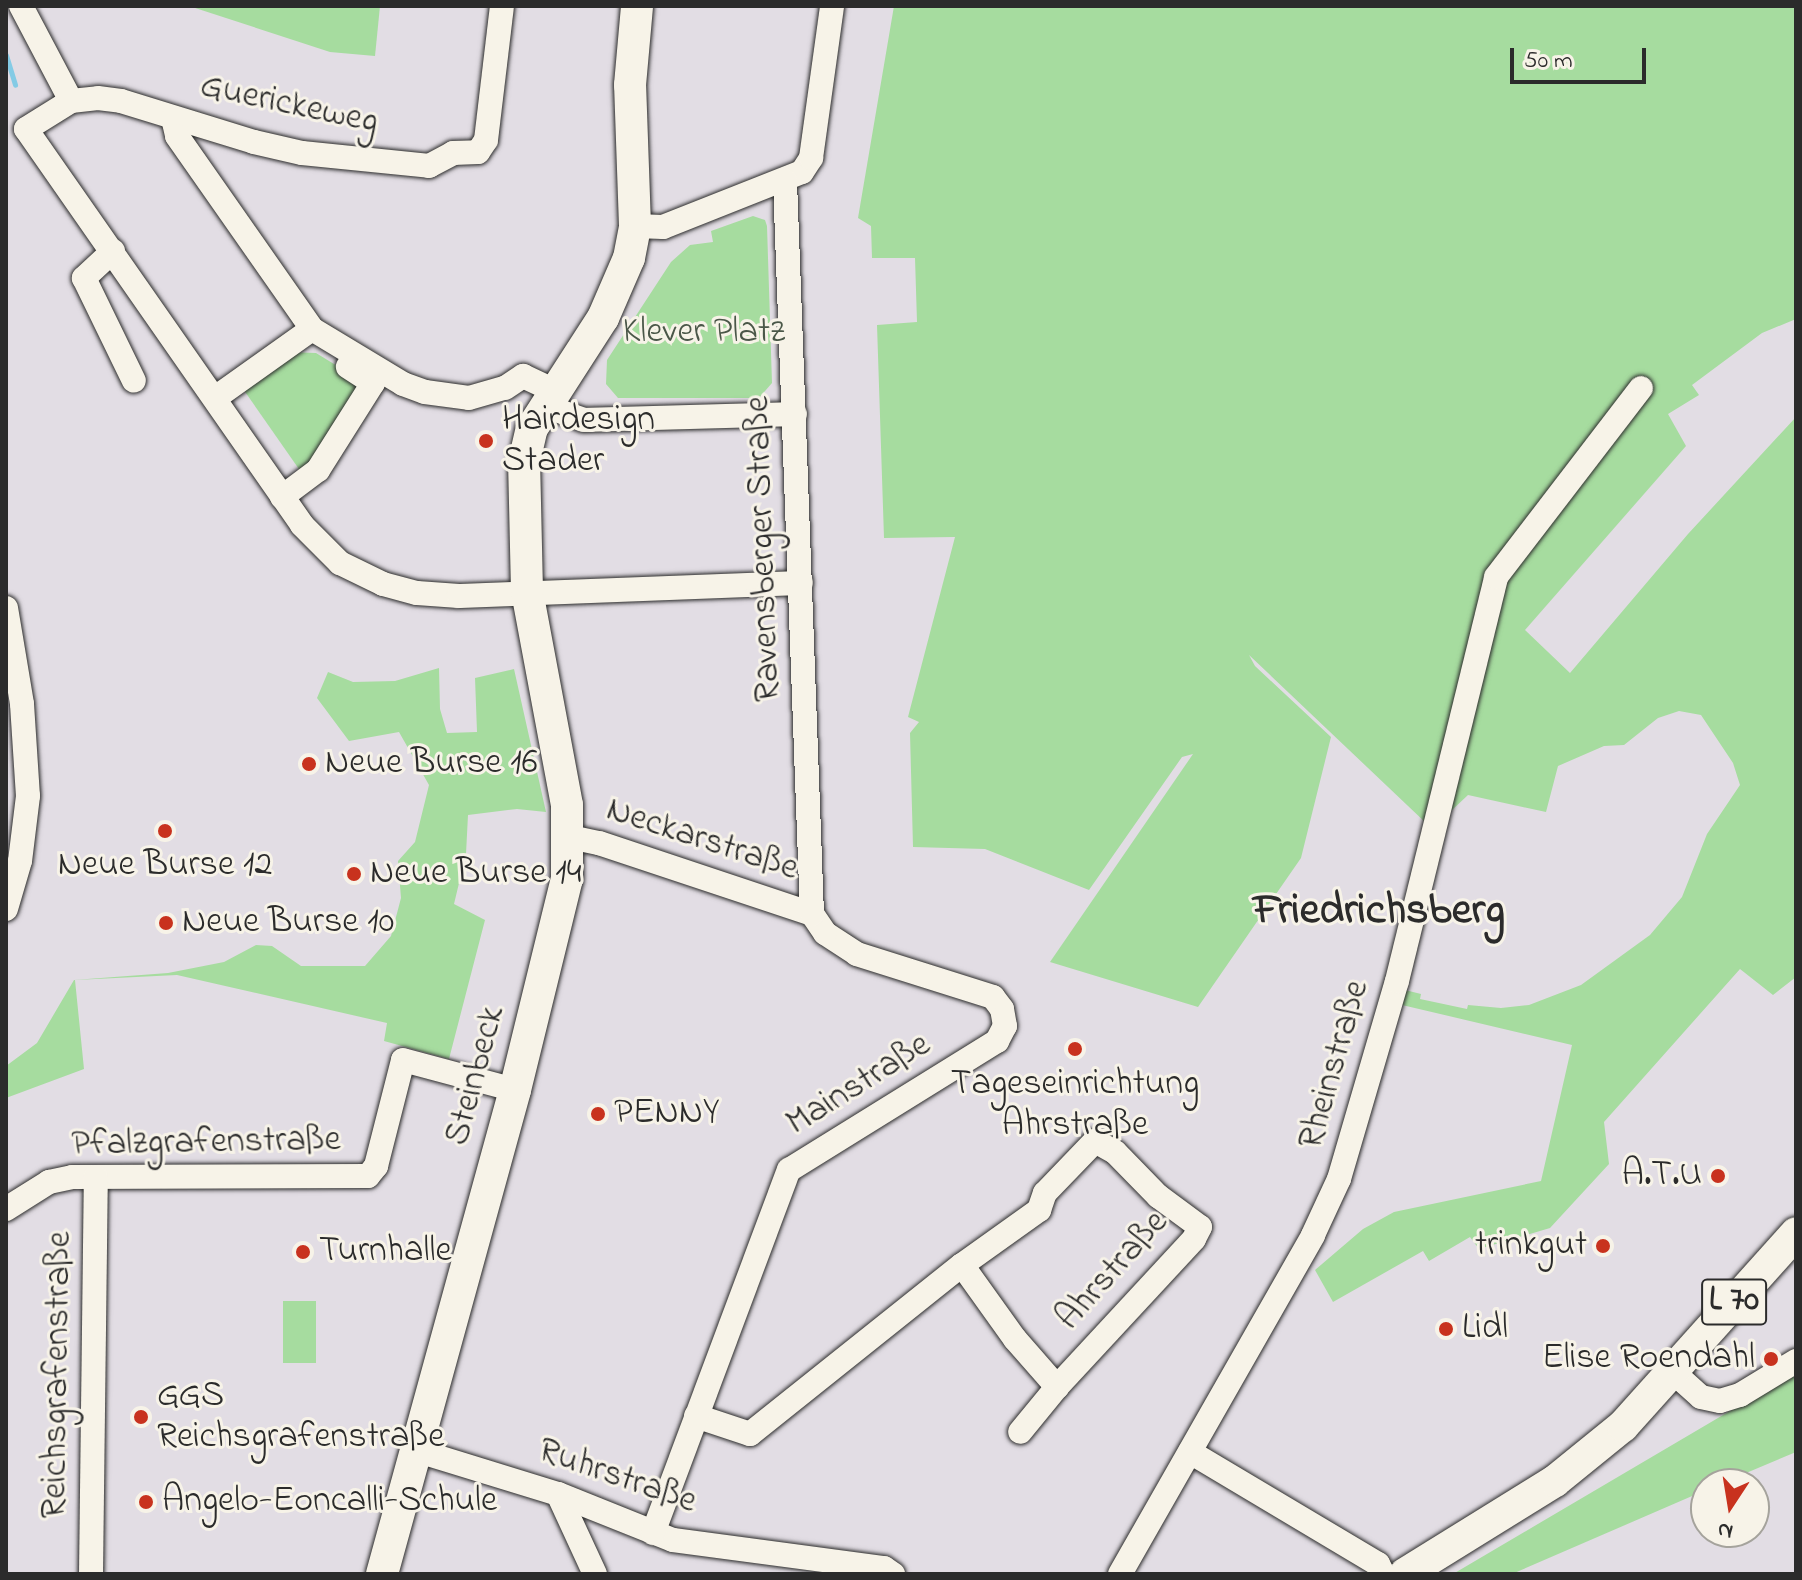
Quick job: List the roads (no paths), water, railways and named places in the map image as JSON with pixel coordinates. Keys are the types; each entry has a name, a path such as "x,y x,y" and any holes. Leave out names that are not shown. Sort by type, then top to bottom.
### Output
{"main road":[{"name":"Steinbeck","path":"382,1574 515,1090 567,879 570,837 560,760 531,626 527,591 524,462 532,428 619,287 635,226 630,85 637,6"},
{"name":"L 70","path":"1405,1574 1570,1470 1623,1426 1796,1233"}],"street":[{"path":"21,6 71,101 26,129 282,497 325,551 340,563 383,584 417,593 459,596 527,591 801,583"},
{"name":"Guerickeweg","path":"71,101 98,98 121,101 302,153 429,166 453,153 478,152 486,140 502,6"},
{"path":"635,226 663,227 802,172 811,158 832,6"},
{"path":"173,118 177,136 302,336 373,383 318,470 282,497"},
{"name":"Ravensberger Straße","path":"785,180 812,914"},
{"path":"113,251 84,278 134,381"},
{"path":"215,398 302,336"},
{"path":"302,336 425,392 469,398 505,388 523,376 584,420 795,414"},
{"name":"Rheinstraße","path":"1120,1574 1313,1235 1343,1167 1397,981 1496,577 1641,388"},
{"path":"6,608 22,704 28,796 20,861 6,909"},
{"name":"Neckarstraße","path":"570,837 599,843 812,914"},
{"name":"Mainstraße","path":"653,1533 789,1170 997,1041 1005,1026 1002,1009 993,997 857,954 832,939 812,914"},
{"name":"Pfalzgrafenstraße","path":"6,1209 49,1182 72,1177 368,1176 376,1166 403,1060 515,1090"},
{"name":"Ahrstraße","path":"696,1416 750,1434 962,1265 1039,1210 1045,1193 1095,1141 1115,1152 1158,1196 1176,1206 1200,1227 1194,1239 1057,1387 1020,1432"},
{"name":"Reichsgrafenstraße","path":"91,1574 96,1177"},
{"name":"Ahrstraße","path":"962,1265 1015,1339 1057,1387"},
{"path":"1672,1371 1701,1397 1720,1401 1740,1395 1796,1361"},
{"name":"Ruhrstraße","path":"415,1450 558,1494 673,1540 884,1568 893,1574"},
{"path":"1190,1452 1378,1564 1383,1574"},
{"path":"558,1494 595,1574"}],"waterway":[{"path":"6,55 15,85"}],"place":[{"name":"Hairdesign Stader","path":"486,441"},
{"name":"Neue Burse 16","path":"309,764"},
{"name":"Neue Burse 12","path":"165,831"},
{"name":"Neue Burse 14","path":"354,874"},
{"name":"Neue Burse 10","path":"166,923"},
{"name":"Tageseinrichtung Ahrstraße","path":"1075,1049"},
{"name":"PENNY","path":"598,1114"},
{"name":"A.T.U","path":"1718,1176"},
{"name":"trinkgut","path":"1603,1246"},
{"name":"Turnhalle","path":"303,1252"},
{"name":"Lidl","path":"1446,1329"},
{"name":"Elise Roendahl","path":"1771,1359"},
{"name":"GGS Reichsgrafenstraße","path":"141,1417"},
{"name":"Angelo-Eoncalli-Schule","path":"146,1502"}],"district":[{"name":"Friedrichsberg","path":"1379,911"}],"park label":[{"name":"Klever Platz","path":"704,333"}]}
